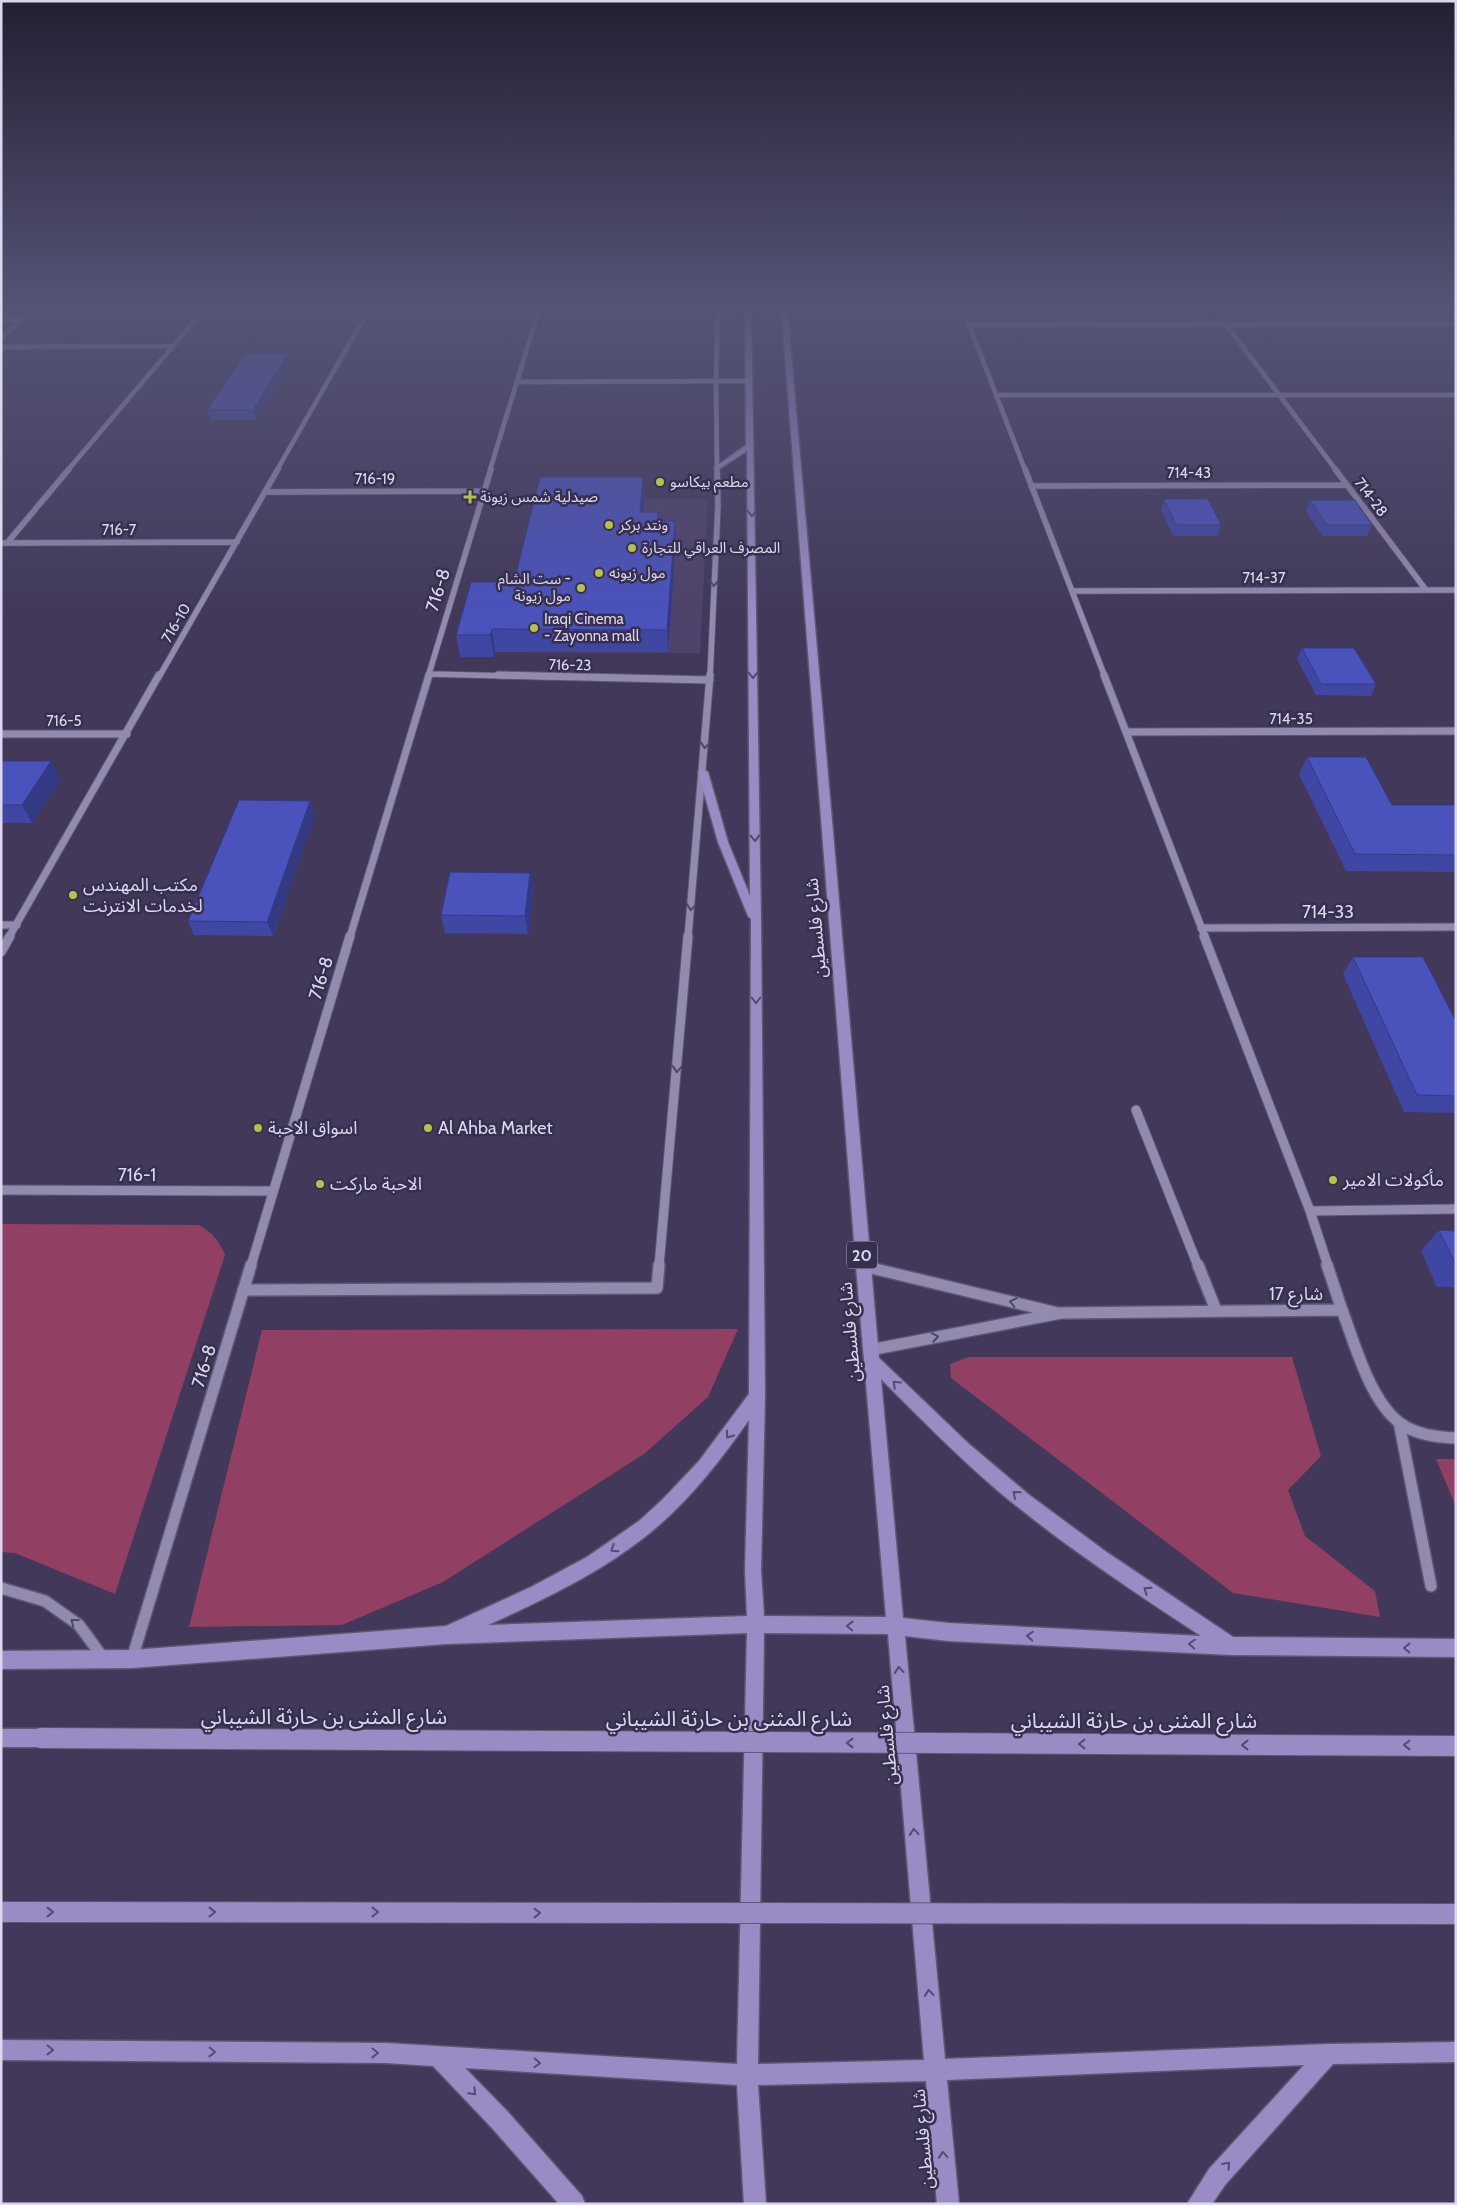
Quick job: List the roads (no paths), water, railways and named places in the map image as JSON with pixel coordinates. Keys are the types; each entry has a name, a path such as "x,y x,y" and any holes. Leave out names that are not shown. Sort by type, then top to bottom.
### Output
{"main road":[{"path":"750,409 756,920 758,1396 753,1571 756,1624 746,2075 755,2204"},
{"name":"شارع فلسطين","path":"792,409 863,1266 948,2204"},
{"path":"717,468 751,445"},
{"path":"703,772 723,842 756,920"},
{"path":"871,1355 955,1440 1021,1498 1114,1568 1231,1646"},
{"path":"446,1635 568,1579 624,1542 669,1506 717,1451 758,1396"},
{"path":"1,1660 132,1659 446,1635 756,1624 896,1626 948,1632 1231,1646 1456,1648"},
{"name":"شارع المثنى بن حارثة الشيباني","path":"1,1738 1456,1746"},
{"path":"1,1912 1456,1914"},
{"path":"1,2050 386,2053 746,2075 936,2070 1328,2054 1456,2052"},
{"path":"1198,2204 1217,2177 1328,2054"},
{"path":"439,2057 500,2120 574,2204"}],"street":[{"path":"4,543 119,409"},
{"name":"716-10","path":"1,952 313,409"},
{"name":"716-8","path":"132,1659 510,409"},
{"path":"243,1290 657,1288 710,680 718,506 716,409"},
{"name":"شارع 17","path":"871,1355 1061,1313 1342,1310 1310,1211 1001,409"},
{"name":"714-28","path":"1289,409 1426,590"},
{"name":"714-43","path":"1031,486 1346,485"},
{"name":"716-19","path":"266,492 485,491"},
{"name":"716-7","path":"4,543 237,542"},
{"name":"714-37","path":"1072,591 1456,590"},
{"name":"716-23","path":"429,674 710,680"},
{"name":"714-35","path":"1126,732 1456,731"},
{"name":"716-5","path":"1,734 126,734"},
{"path":"1,925 17,925"},
{"name":"714-33","path":"1201,928 1456,927"},
{"path":"1136,1110 1216,1310"},
{"name":"716-1","path":"1,1190 273,1191"},
{"path":"1310,1211 1456,1208"},
{"name":"شارع 17","path":"863,1266 1061,1313"},
{"path":"1342,1310 1377,1394 1386,1410 1399,1422 1427,1435 1456,1438"},
{"path":"1399,1422 1431,1586"},
{"path":"1,1588 45,1601 79,1625 104,1660"}],"place":[{"name":"مطعم بيكاسو","path":"660,482"},
{"name":"صيدلية شمس زيونة","path":"470,497"},
{"name":"ونتد بركر","path":"609,525"},
{"name":"المصرف العراقي للتجارة","path":"632,548"},
{"name":"مول زيونه","path":"599,573"},
{"name":"ست الشام - مول زيونة","path":"581,588"},
{"name":"Iraqi Cinema - Zayonna mall","path":"534,628"},
{"name":"مكتب المهندس لخدمات الانترنت","path":"73,895"},
{"name":"اسواق الاحبة","path":"258,1128"},
{"name":"Al Ahba Market","path":"428,1128"},
{"name":"مأكولات الامير","path":"1333,1180"},
{"name":"الاحبة ماركت","path":"320,1184"}]}
